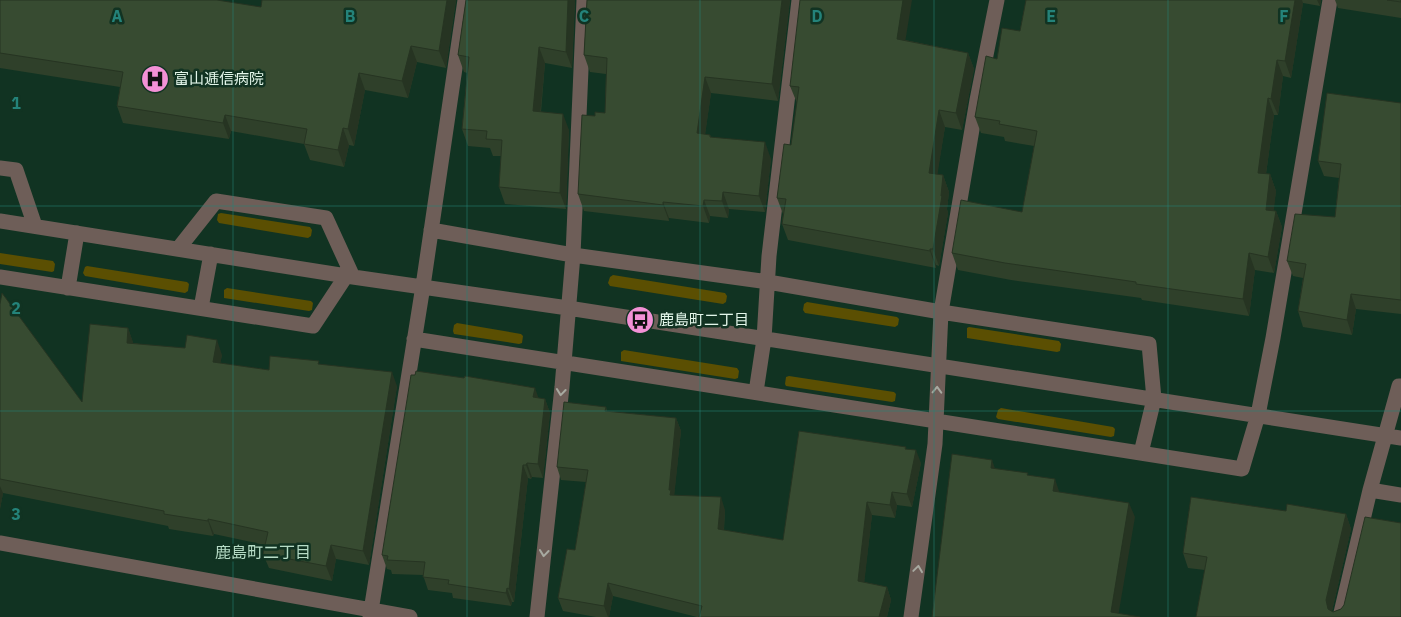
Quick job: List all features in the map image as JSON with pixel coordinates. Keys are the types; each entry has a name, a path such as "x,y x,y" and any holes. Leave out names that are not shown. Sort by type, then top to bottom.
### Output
{"street":[{"path":"370,613 423,286 465,0"},
{"path":"537,617 564,362 573,255 584,0"},
{"path":"756,392 764,339 770,246 799,0"},
{"path":"911,617 935,444 941,312 977,100 997,0"},
{"path":"414,339 1242,469 1258,415 1330,0"},
{"path":"0,168 16,170 36,226"},
{"path":"178,249 216,202 326,218 349,276"},
{"path":"0,221 1401,438"},
{"path":"431,230 573,255 768,282 941,312 1149,344 1154,399 1141,453"},
{"path":"68,288 77,233"},
{"path":"201,308 211,254"},
{"path":"0,277 313,326 349,276"},
{"path":"1340,617 1384,435 1399,386 1401,386"},
{"path":"1370,490 1401,495"},
{"path":"0,543 370,613 410,617"}],"shaded area":[{"path":"218,214 310,227 312,230 311,236 308,238 219,223 217,220"},
{"path":"0,253 53,261 55,264 54,271 0,264"},
{"path":"87,266 187,282 189,284 188,291 185,293 85,276 83,273"},
{"path":"613,275 725,293 727,296 726,302 723,304 610,286 608,283"},
{"path":"227,288 311,301 313,303 312,310 224,298 224,290"},
{"path":"807,302 897,317 899,319 898,325 895,327 805,313 803,310 804,304"},
{"path":"457,323 521,334 523,336 522,343 454,334 454,325"},
{"path":"967,328 1059,341 1061,344 1060,351 967,338"},
{"path":"624,350 737,368 739,371 738,378 621,361 621,352"},
{"path":"786,377 894,392 896,394 895,401 786,386"},
{"path":"1001,408 1113,427 1115,429 1114,436 998,419 996,417 998,410"}],"building":[{"path":"0,0 217,0 261,7 262,0 447,0 439,51 411,46 402,81 359,73 348,129 343,128 338,150 304,144 307,129 225,115 223,123 117,106 123,72 0,53"},
{"path":"466,0 568,0 566,52 539,47 533,111 563,114 560,193 499,187 502,140 486,139 487,131 462,129 469,57 458,55"},
{"path":"587,0 782,0 772,84 705,77 697,133 710,135 710,137 765,142 759,196 723,192 722,201 704,200 703,206 663,202 663,205 578,194 582,115 595,116 595,112 605,113 607,58 584,55"},
{"path":"800,0 903,0 897,39 968,53 956,113 939,110 929,173 943,175 942,196 933,249 930,249 930,251 782,224 786,199 777,198 784,144 791,145 799,87 790,86"},
{"path":"1026,0 1295,0 1285,61 1277,60 1271,99 1268,98 1258,173 1270,174 1266,210 1276,211 1268,257 1249,253 1243,299 1136,284 1136,282 1005,263 952,253 961,200 1022,212 1037,131 999,124 1000,121 975,117 986,56 997,59 1002,28 1020,31"},
{"path":"1327,93 1401,103 1401,300 1351,294 1347,320 1298,311 1306,264 1287,261 1295,214 1335,217 1341,164 1318,161"},
{"path":"2,293 82,402 90,324 128,328 127,343 185,348 187,335 217,340 213,362 269,370 270,356 319,361 318,364 392,372 363,551 331,545 326,566 263,554 268,532 208,519 208,521 164,514 164,511 0,479 0,304"},
{"path":"416,371 464,378 465,376 535,388 533,397 545,399 538,464 527,463 523,465 509,589 507,588 506,593 448,584 449,580 423,577 425,562 387,560 388,556 382,555 411,375 415,375"},
{"path":"564,402 606,407 605,411 676,418 670,495 721,497 718,529 783,540 799,431 916,450 907,494 892,492 890,505 867,502 858,581 887,587 879,617 699,617 702,606 608,583 604,606 558,598 567,549 575,550 588,470 557,467"},
{"path":"952,454 992,460 991,468 1055,479 1053,491 1129,503 1111,612 1140,617 932,617"},
{"path":"1191,497 1286,511 1287,504 1346,514 1326,600 1328,609 1333,612 1341,609 1344,605 1365,517 1401,523 1401,617 1196,617 1207,557 1183,553"}],"place":[{"name":"富山逓信病院","path":"155,79"},
{"name":"鹿島町二丁目","path":"640,320"}],"district":[{"name":"鹿島町二丁目","path":"263,552"}]}
